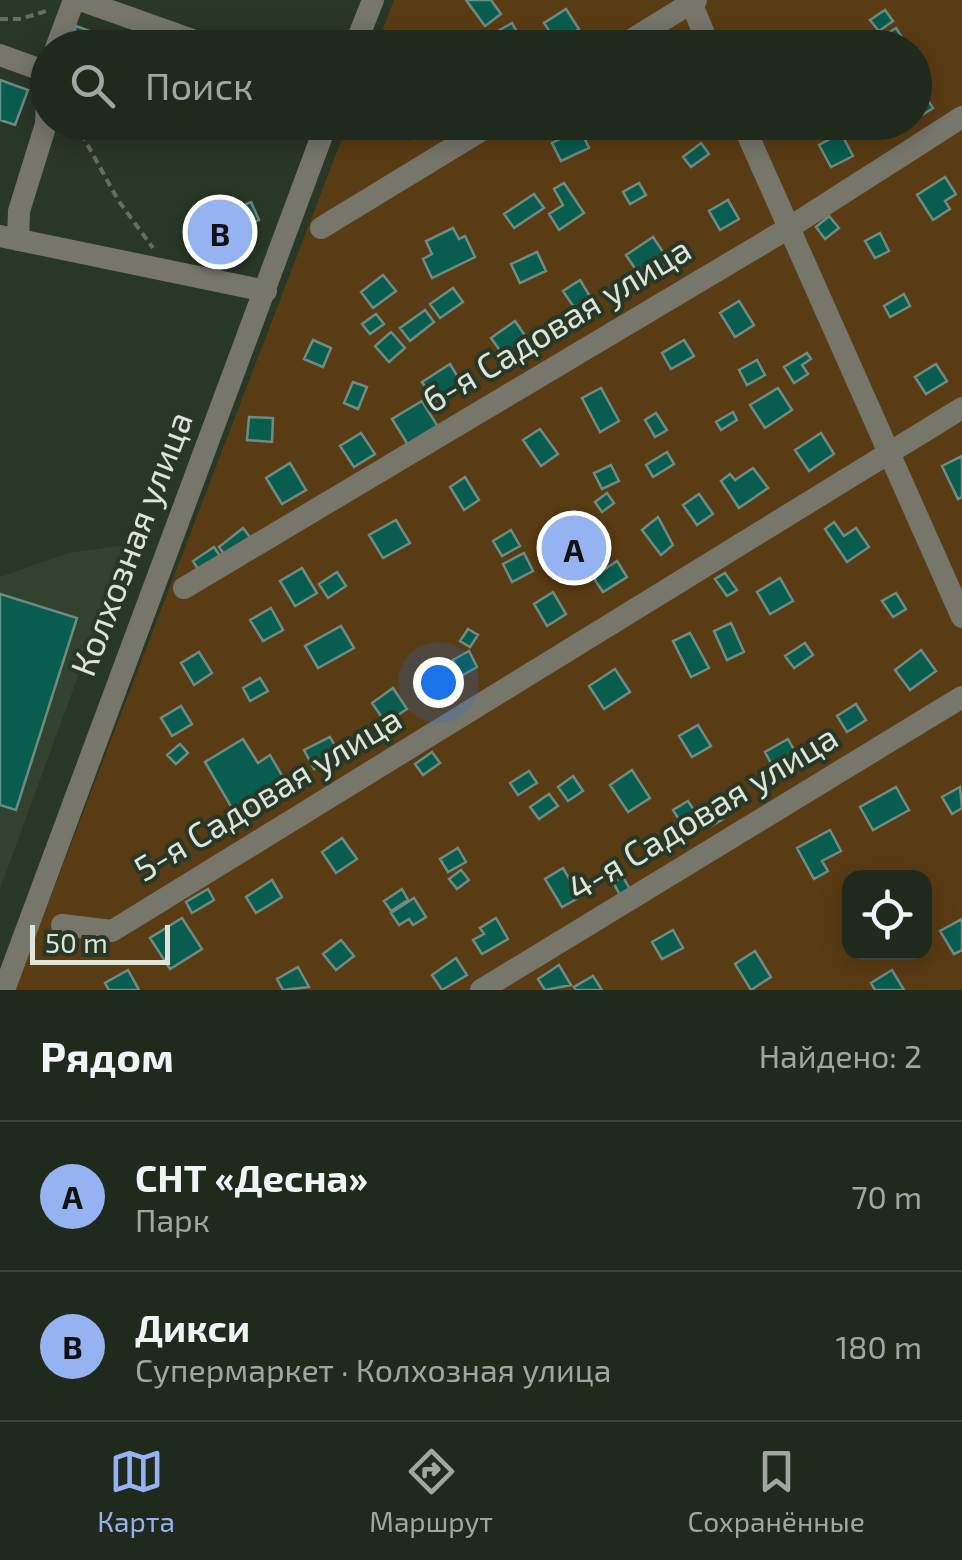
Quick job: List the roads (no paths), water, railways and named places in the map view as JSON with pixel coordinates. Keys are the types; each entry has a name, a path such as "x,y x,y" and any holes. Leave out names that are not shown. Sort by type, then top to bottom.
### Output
{"street":[{"path":"361,30 372,0"},
{"path":"647,30 693,1 703,30"},
{"path":"61,30 70,2 159,30"},
{"path":"0,55 30,66"},
{"name":"6-я Садовая улица","path":"932,136 962,117"},
{"path":"41,140 9,238 266,292"},
{"name":"Колхозная улица","path":"4,990 320,140"},
{"path":"320,228 464,140"},
{"path":"750,140 962,617"},
{"name":"6-я Садовая улица","path":"184,588 787,229 926,140"},
{"name":"5-я Садовая улица","path":"62,925 112,931 962,408"},
{"name":"4-я Садовая улица","path":"481,990 962,697"}],"place":[{"name":"Дикси","path":"220,232"},
{"name":"СНТ «Десна»","path":"574,548"}]}
